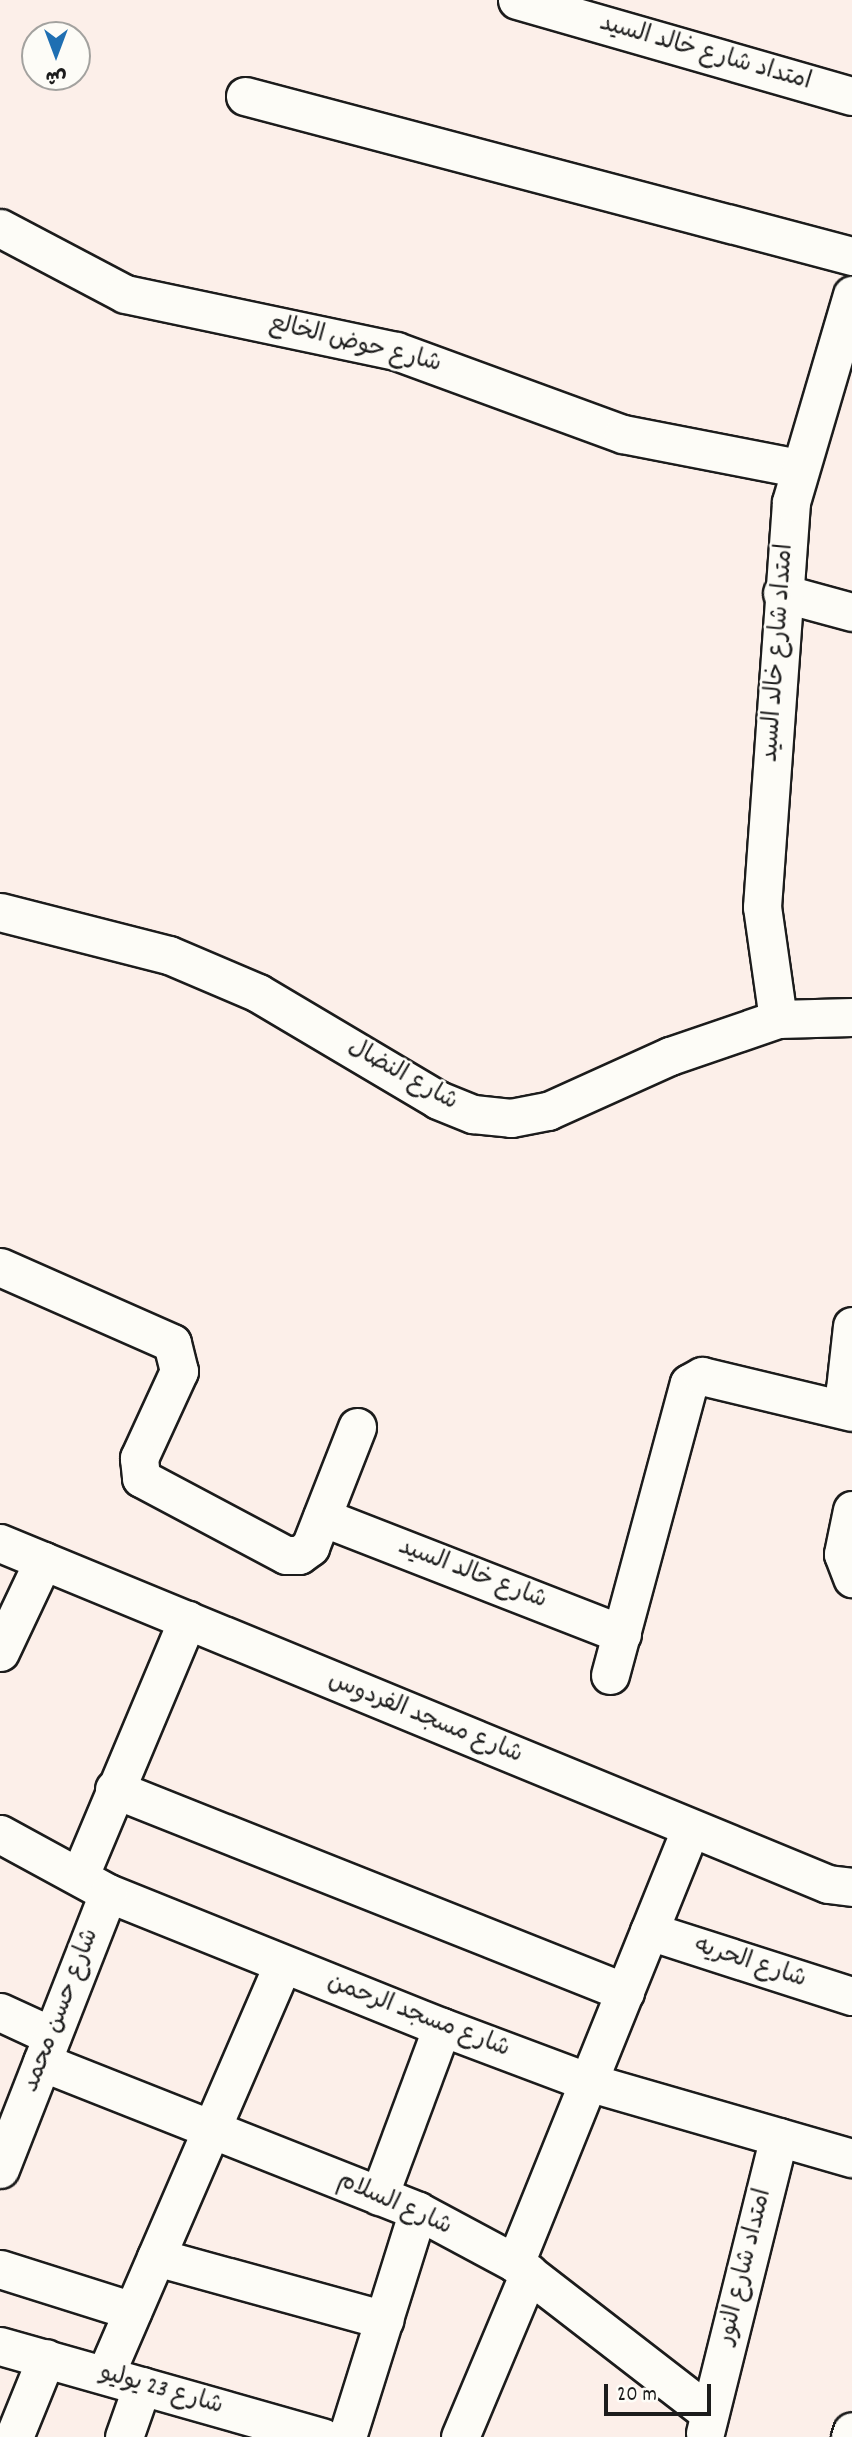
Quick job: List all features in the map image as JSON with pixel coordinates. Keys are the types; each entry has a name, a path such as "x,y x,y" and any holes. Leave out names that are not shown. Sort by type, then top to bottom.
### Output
{"street":[{"name":"امتداد شارع خالد السيد","path":"517,0 852,96"},
{"path":"245,96 852,256"},
{"name":"شارع حوض الخالع","path":"0,228 125,294 396,351 623,434 798,468"},
{"name":"امتداد شارع خالد السيد","path":"778,1019 762,907 782,593 798,468 849,313"},
{"path":"782,593 852,612"},
{"name":"شارع النضال","path":"0,912 169,955 194,965 258,993 438,1100 473,1114 511,1118 548,1111 670,1056 778,1019 852,1017"},
{"path":"0,1267 172,1343 179,1371 139,1458 138,1472 145,1484 286,1555 299,1555 310,1547 357,1427"},
{"path":"852,1326 845,1389 852,1402"},
{"path":"610,1675 689,1383 702,1376 852,1412"},
{"path":"852,1510 843,1563 852,1578"},
{"name":"شارع خالد السيد","path":"322,1517 622,1634"},
{"name":"شارع مسجد الفردوس","path":"0,1543 691,1829 828,1884 852,1887"},
{"path":"0,1652 43,1561"},
{"name":"شارع حسن محمد","path":"0,2169 47,2049 94,1884 114,1789 187,1620"},
{"path":"114,1789 625,1992"},
{"path":"460,2437 588,2082 691,1829"},
{"name":"شارع مسجد الرحمن","path":"0,1834 94,1884 282,1965 442,2027 588,2082 852,2158"},
{"name":"شارع الحريه","path":"649,1931 852,1996"},
{"path":"105,2375 282,1965"},
{"name":"شارع السلام","path":"0,2012 47,2049 212,2130 418,2211 522,2268 706,2425"},
{"path":"379,2196 442,2027"},
{"name":"امتداد شارع النور","path":"706,2425 779,2137"},
{"path":"346,2437 418,2211"},
{"path":"156,2256 384,2320"},
{"path":"0,2269 133,2311"},
{"name":"شارع 23 يوليو","path":"0,2346 322,2437"},
{"path":"14,2437 46,2358"},
{"path":"124,2437 142,2386"},
{"path":"850,2437 852,2431"}]}
